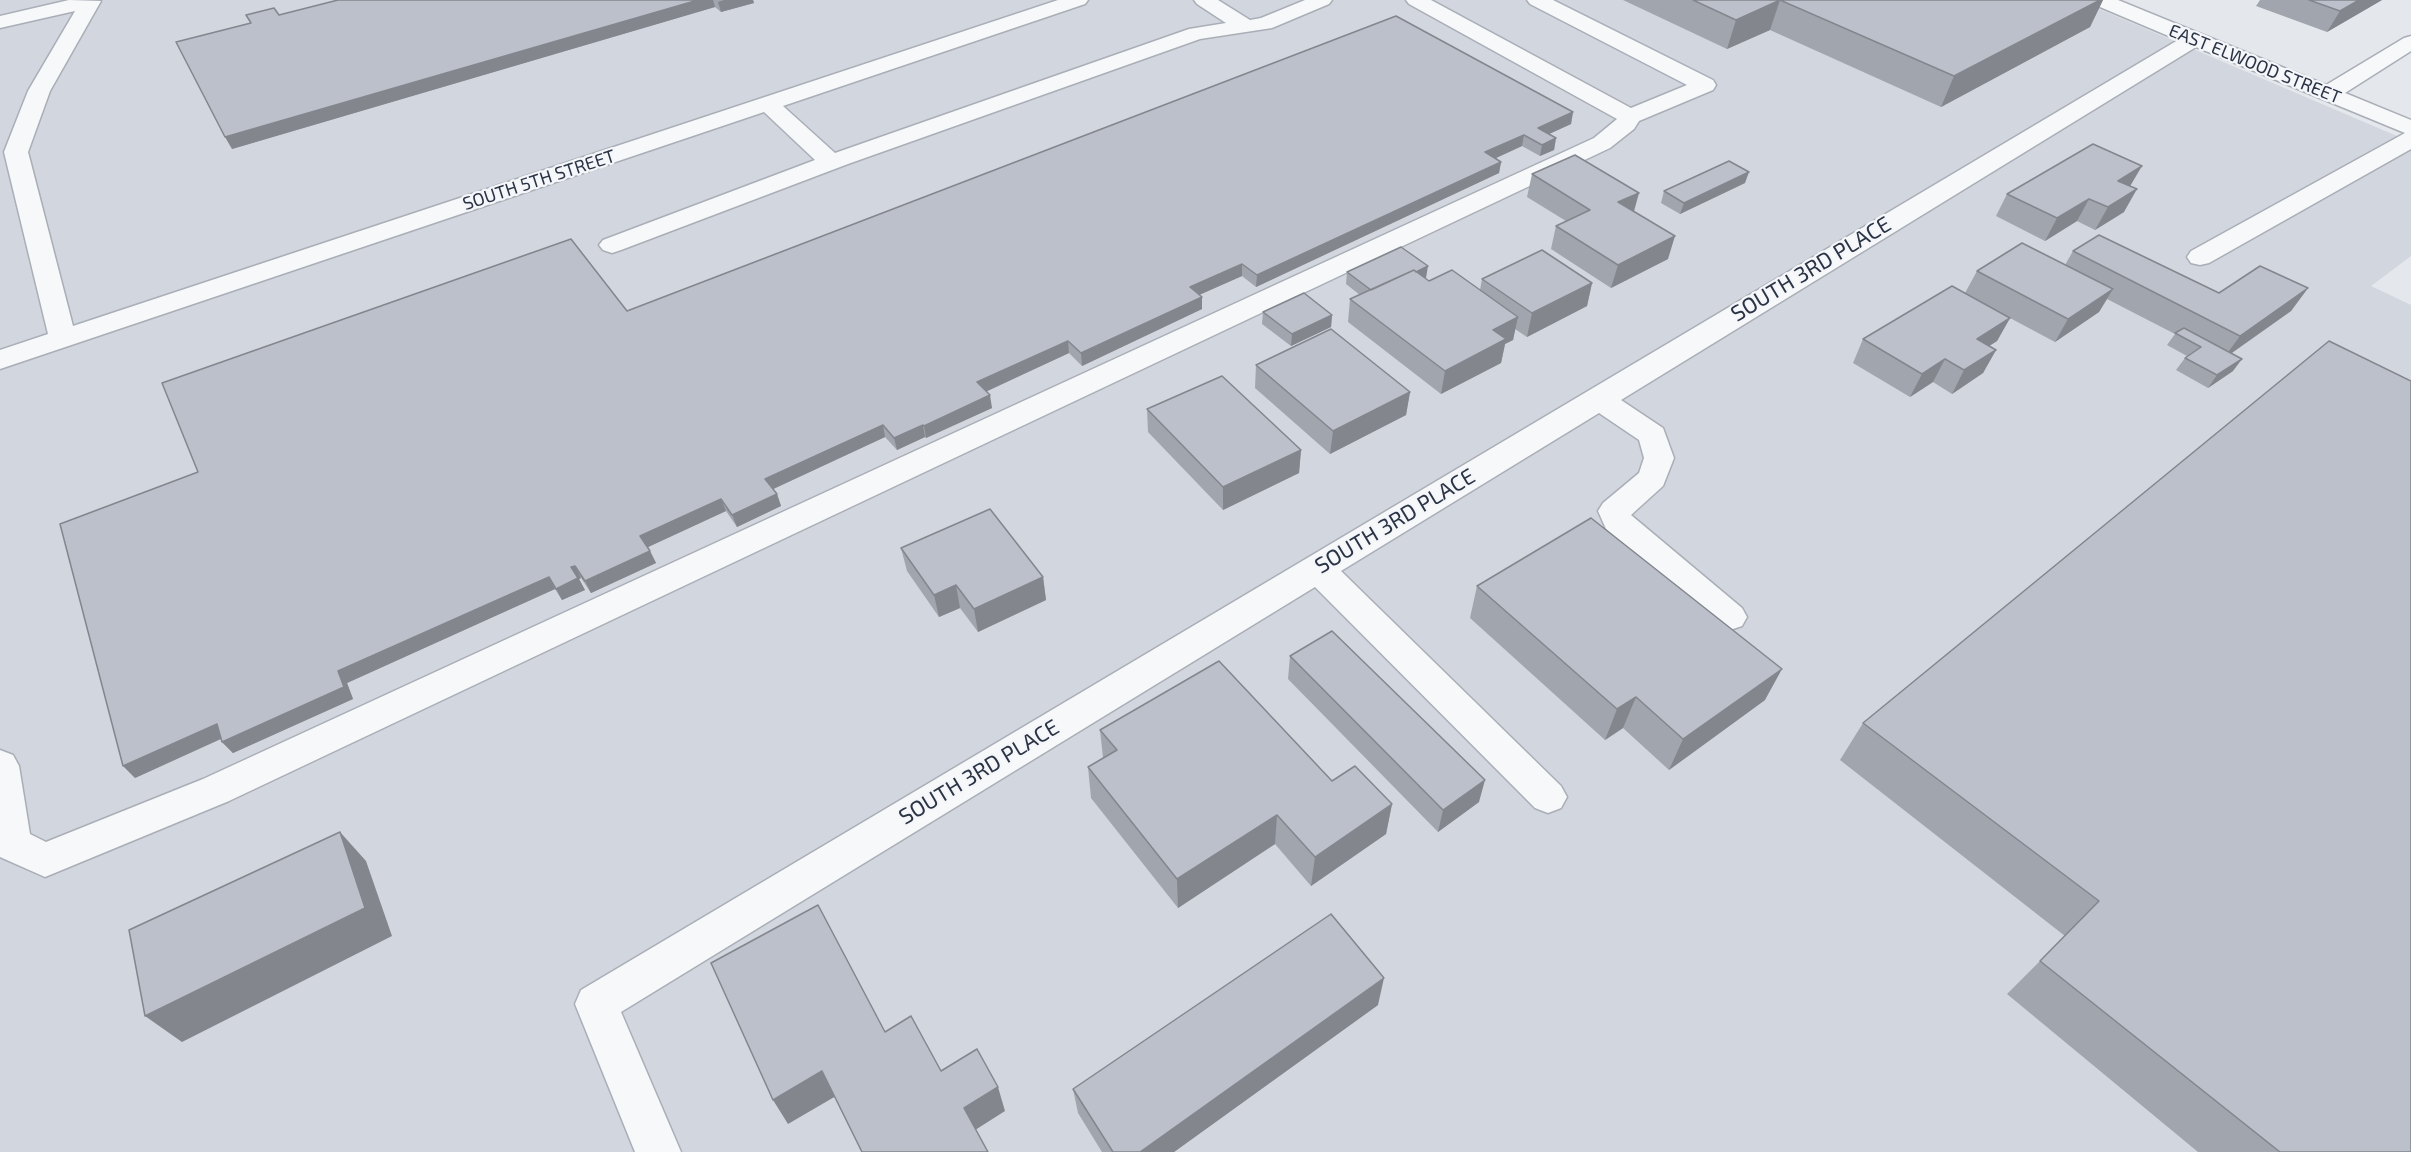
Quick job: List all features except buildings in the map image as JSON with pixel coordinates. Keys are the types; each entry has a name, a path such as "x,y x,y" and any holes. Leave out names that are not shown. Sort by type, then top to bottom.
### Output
{"street":[{"name":"SOUTH 5TH STREET","path":"0,360 1078,0"},
{"path":"1204,0 1246,26"},
{"path":"612,245 831,162 1196,33 1265,24 1322,0"},
{"path":"1416,0 1630,117"},
{"path":"0,766 12,844 45,860 216,790 1602,143 1626,124 1630,117 1705,85 1537,0"},
{"name":"EAST ELWOOD STREET","path":"2100,0 2411,128"},
{"path":"0,22 91,1"},
{"path":"63,339 16,152 39,91 91,1"},
{"name":"SOUTH 3RD PLACE","path":"658,1152 596,1004 2194,39"},
{"path":"2327,94 2411,42"},
{"path":"768,104 831,162"},
{"path":"2200,257 2411,139"},
{"path":"1598,398 1652,435 1659,458 1652,478 1614,512 1617,521 1730,616"},
{"path":"1317,568 1548,797"}],"shaded area":[{"path":"0,0 2078,0 2411,142 2411,256 2371,286 2411,305 2411,1152 0,1152"}]}
